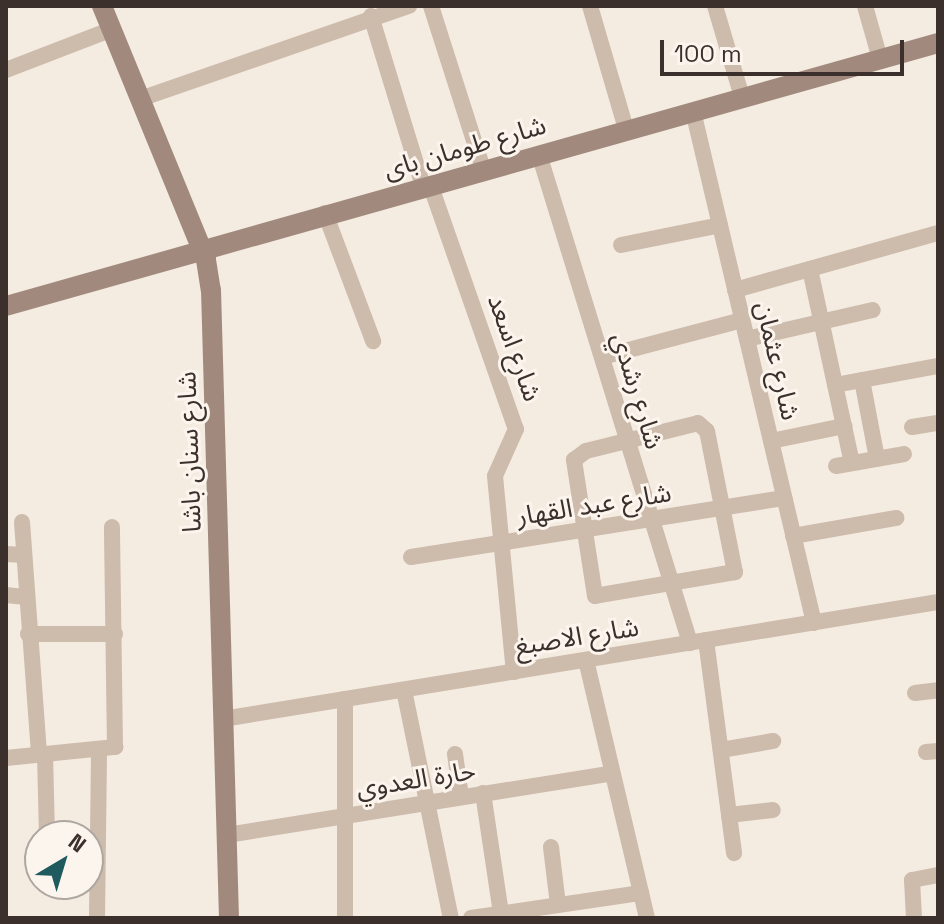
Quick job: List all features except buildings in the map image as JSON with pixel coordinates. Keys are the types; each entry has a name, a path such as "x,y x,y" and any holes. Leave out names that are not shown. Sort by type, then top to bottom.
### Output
{"street":[{"name":"شارع سنان باشا","path":"102,6 201,248 211,290 229,918"},
{"path":"140,99 371,16 409,6"},
{"path":"431,6 483,169"},
{"path":"590,6 626,129"},
{"path":"715,6 742,97"},
{"path":"865,6 880,59"},
{"name":"شارع اسعد","path":"371,16 426,185 516,429 496,466 514,672"},
{"path":"6,70 112,29"},
{"name":"شارع طومان باى","path":"7,304 938,43"},
{"name":"شارع عثمان","path":"693,111 814,623"},
{"name":"شارع رشدي","path":"539,154 672,584 698,642 721,750 734,853"},
{"path":"325,213 373,341"},
{"path":"621,245 720,225"},
{"path":"735,290 938,233"},
{"path":"810,269 844,426 844,465 904,454"},
{"path":"747,339 873,310"},
{"path":"602,357 742,320"},
{"path":"835,385 938,366"},
{"path":"862,380 877,459"},
{"path":"692,423 704,426 723,508 736,567 733,573 601,597 593,594 574,460 586,451 692,423"},
{"path":"912,427 938,423"},
{"path":"771,441 844,426"},
{"name":"شارع عبد القهار","path":"411,557 784,498"},
{"path":"793,536 896,518"},
{"path":"22,522 28,634 46,820"},
{"path":"6,758 113,749 117,739 112,527"},
{"path":"6,554 24,555"},
{"path":"6,595 26,597"},
{"name":"شارع الاصبغ","path":"223,719 938,602"},
{"path":"28,634 115,634"},
{"path":"586,660 647,918"},
{"path":"404,690 451,918"},
{"path":"915,693 938,690"},
{"path":"345,699 345,918"},
{"path":"721,750 773,741"},
{"path":"95,820 99,751"},
{"path":"455,754 461,797"},
{"name":"حارة العدوي","path":"227,835 612,773"},
{"path":"483,793 501,914"},
{"path":"729,815 773,810"},
{"path":"551,847 558,905"},
{"path":"914,918 915,877 938,875"},
{"path":"471,918 641,893"}]}
